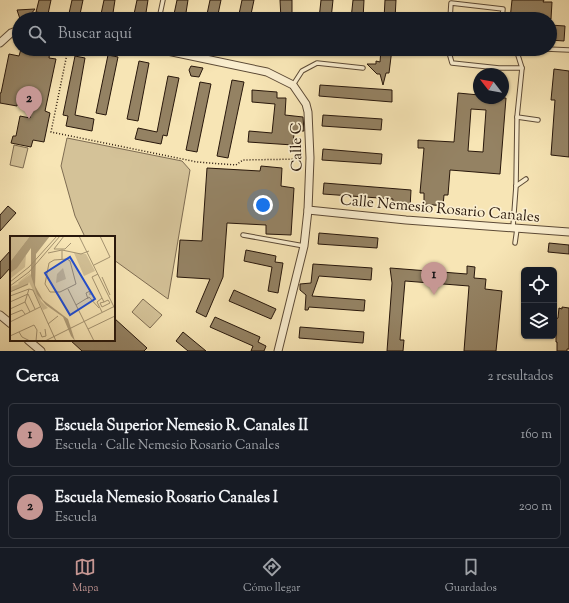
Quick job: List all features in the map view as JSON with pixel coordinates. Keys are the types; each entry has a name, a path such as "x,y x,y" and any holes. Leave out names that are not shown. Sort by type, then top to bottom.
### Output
{"street":[{"path":"0,43 12,33"},
{"path":"191,56 267,72 294,84"},
{"name":"Calle C","path":"278,351 288,318 290,303 304,246 308,210 310,158 308,112 306,104 294,84"},
{"name":"Calle Nemesio Rosario Canales","path":"308,210 406,220 569,232"},
{"path":"0,315 10,323"},
{"path":"29,341 41,351"}],"lane":[{"path":"160,12 163,0"},
{"path":"450,12 451,3 503,9 503,12"},
{"path":"557,49 569,50"},
{"path":"450,56 452,63 499,68 522,68"},
{"path":"515,243 517,117 522,68 518,56"},
{"path":"294,84 302,71 317,63 363,68"},
{"path":"517,117 538,120"},
{"path":"516,186 526,179"},
{"path":"243,235 304,246"}],"path":[{"path":"67,56 51,132 197,162 236,165 242,160 310,158"}],"shaded area":[{"path":"67,138 182,161 190,170 168,299 115,261 115,236 85,236 75,216 61,166"},
{"path":"14,145 28,148 23,168 10,165"},
{"path":"143,299 162,315 150,328 132,312"}],"building":[{"path":"39,0 51,0 48,12 36,12"},
{"path":"72,0 83,0 80,12 69,12"},
{"path":"104,0 115,0 113,12 101,12"},
{"path":"137,0 148,0 146,12 134,12"},
{"path":"177,0 188,0 186,12 174,12"},
{"path":"210,0 221,0 218,12 207,12"},
{"path":"242,0 254,0 251,12 239,12"},
{"path":"280,0 292,0 292,12 281,12"},
{"path":"321,0 333,0 332,12 320,12"},
{"path":"353,0 364,0 363,12 352,12"},
{"path":"385,0 396,0 395,12 384,12"},
{"path":"512,0 544,0 543,2 552,2 551,12 511,12"},
{"path":"35,9 33,12 18,12 17,10"},
{"path":"557,25 565,26 564,41 557,40"},
{"path":"9,54 12,56 49,56 49,58 56,59 45,111 50,113 44,142 33,140 31,147 11,143 13,136 16,136 20,116 30,118 34,100 19,96 17,106 0,103 0,93"},
{"path":"75,56 85,58 75,115 94,119 92,131 66,126 68,116 63,115"},
{"path":"108,56 118,57 106,115 96,113"},
{"path":"380,56 391,56 389,73 386,73 383,85 380,74 377,74 367,64 376,64 376,61 380,62"},
{"path":"139,61 149,63 138,121 127,119"},
{"path":"191,66 203,68 199,77 191,76 189,70"},
{"path":"554,69 569,71 569,157 551,155 555,100 551,100"},
{"path":"168,76 179,78 167,136 163,135 161,144 135,139 138,128 157,132"},
{"path":"232,80 244,82 228,158 217,156"},
{"path":"200,82 211,84 197,152 186,150"},
{"path":"320,85 392,90 392,102 319,96"},
{"path":"252,90 277,92 277,98 286,98 285,115 303,117 304,131 298,131 294,134 293,145 248,142 249,131 272,133 275,104 252,102"},
{"path":"458,93 473,94 473,104 506,104 500,174 450,170 448,195 444,195 443,206 424,204 424,193 420,193 424,148 418,148 418,140 454,142","holes":["471,109 486,110 483,152 468,151"]},
{"path":"323,115 382,119 381,130 322,126"},
{"path":"323,149 382,154 381,164 322,160"},
{"path":"261,166 282,168 281,186 294,188 291,235 266,234 266,225 227,223 223,277 206,317 196,312 210,279 177,277 180,240 202,241 207,168 260,171"},
{"path":"324,183 411,190 410,208 392,206 393,199 323,194"},
{"path":"8,206 16,213 0,231 0,215"},
{"path":"319,233 378,238 377,248 318,244"},
{"path":"549,243 569,245 569,254 548,252"},
{"path":"246,250 276,256 275,262 283,263 278,293 268,291 272,267 244,261"},
{"path":"10,251 10,268 0,279 0,262"},
{"path":"313,264 372,268 371,280 319,276 312,296 365,300 364,311 309,307 308,310 305,310 306,295 300,290 300,284 311,283"},
{"path":"467,266 475,267 474,278 486,279 485,289 502,291 496,351 464,351 469,286 405,281 400,340 404,340 403,351 387,351 392,283 390,268 467,274"},
{"path":"234,290 276,309 271,319 229,301"},
{"path":"562,307 569,308 569,349 567,349 567,351 557,351 557,318 559,308 562,309"},
{"path":"215,317 260,337 258,342 266,346 264,351 251,351 253,346 210,327"},
{"path":"115,319 147,348 144,351 82,351 71,341 115,341"},
{"path":"300,327 364,332 363,343 299,338"},
{"path":"183,332 206,351 188,351 176,341"}],"place":[{"name":"Escuela Nemesio Rosario Canales I","path":"29,119"},
{"name":"Escuela Superior Nemesio R. Canales II","path":"434,295"}]}
